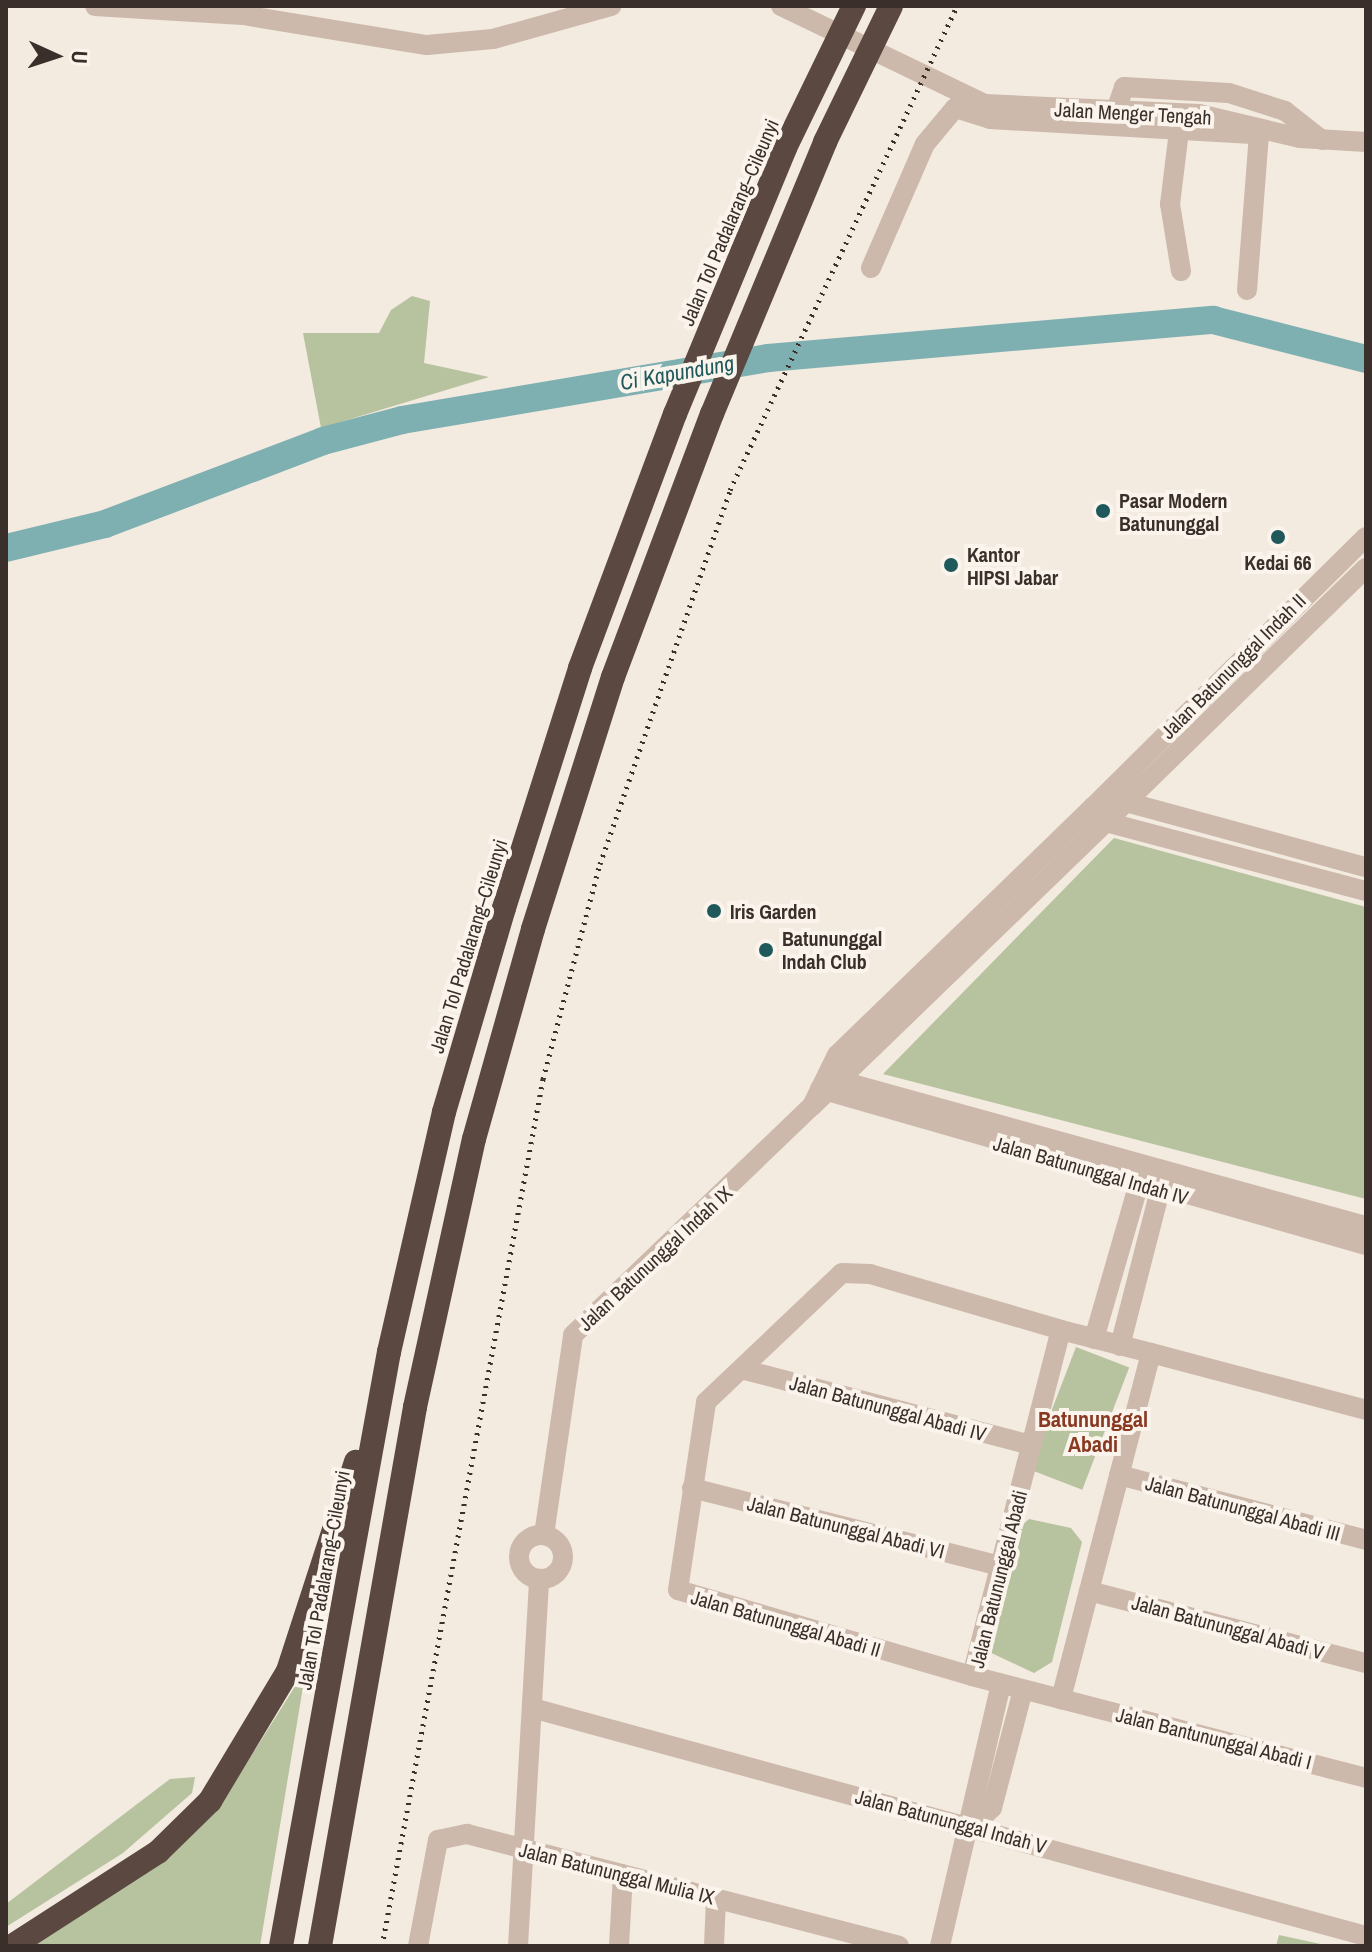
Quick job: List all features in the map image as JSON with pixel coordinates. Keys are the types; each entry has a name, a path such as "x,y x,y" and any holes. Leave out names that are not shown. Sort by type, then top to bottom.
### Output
{"highway":[{"name":"Jalan Tol Padalarang–Cileunyi","path":"281,1946 389,1352 444,1112 504,908 580,668 675,414 854,6"},
{"path":"320,1946 415,1407 474,1139 576,789 712,414 891,6"},
{"path":"12,1946 158,1852 210,1801 249,1744 288,1671 321,1578 389,1352"},
{"path":"335,1946 341,1830"}],"street":[{"path":"95,6 243,15 427,45 493,39 611,6"},
{"name":"Jalan Menger Tengah","path":"781,6 949,88 1010,107 1199,114 1300,138 1366,142"},
{"path":"1111,127 1124,87 1220,92 1285,111 1322,140"},
{"path":"871,268 943,115 955,108 990,119 1300,138"},
{"path":"1179,131 1170,204 1181,271"},
{"path":"1247,290 1259,135"},
{"name":"Jalan Batununggal Indah II","path":"1101,808 1366,537"},
{"name":"Jalan Batununggal Indah II","path":"1126,802 1366,568"},
{"path":"1101,808 1126,802 1366,867"},
{"path":"1101,808 1366,891"},
{"name":"Jalan Batununggal Indah IX","path":"544,1535 573,1335 825,1090 1101,808"},
{"name":"Jalan Batununggal Indah IV","path":"825,1090 1141,1178 1366,1226"},
{"path":"1094,1339 1141,1178"},
{"path":"1120,1346 1162,1183"},
{"name":"Jalan Batununggal Indah IV","path":"1162,1183 1366,1245"},
{"name":"Jalan Batununggal Abadi II","path":"972,1676 688,1597 675,1578 706,1402 745,1370 842,1273 870,1274 1061,1330"},
{"path":"1061,1330 1366,1410"},
{"name":"Jalan Batununggal Abadi","path":"1061,1330 972,1676 1061,1699"},
{"path":"1061,1699 1151,1353"},
{"name":"Jalan Batununggal Abadi IV","path":"745,1370 1031,1445"},
{"name":"Jalan Batununggal Abadi III","path":"1119,1475 1366,1540"},
{"name":"Jalan Batununggal Abadi VI","path":"692,1488 1000,1566"},
{"path":"544,1535 556,1540 564,1560 552,1577 539,1579 522,1568 519,1554 525,1542 544,1535"},
{"path":"518,1946 522,1849 536,1709 535,1636 539,1579"},
{"name":"Jalan Batununggal Abadi V","path":"1089,1591 1366,1663"},
{"path":"940,1946 972,1827 1001,1684"},
{"path":"972,1827 992,1808 1023,1690"},
{"name":"Jalan Bantununggal Abadi I","path":"1061,1699 1366,1778"},
{"name":"Jalan Batununggal Indah V","path":"536,1709 1366,1936"},
{"name":"Jalan Batununggal Mulia IX","path":"418,1946 438,1840 467,1834 899,1946"},
{"path":"619,1946 623,1874"},
{"path":"714,1946 716,1898"},
{"path":"816,1946 818,1924"}],"green space":[{"path":"412,296 430,301 424,363 489,377 321,428 303,333 379,333 391,310"},
{"path":"1114,838 1366,907 1366,1199 883,1074"},
{"path":"1076,1347 1129,1367 1082,1490 1029,1469"},
{"path":"1029,1519 1071,1528 1082,1542 1052,1662 1034,1673 987,1651 1019,1528"},
{"path":"306,1669 260,1946 26,1946 137,1879 229,1791"},
{"path":"195,1777 192,1793 123,1853 6,1927 6,1904 170,1779"},
{"path":"1279,1935 1325,1945 1276,1946"}],"waterway":[{"name":"Ci Kapundung","path":"6,548 105,524 323,441 402,420 768,358 1213,320 1366,359"}],"railway":[{"path":"382,1946 543,1079 600,864 730,490 957,6"}],"place":[{"name":"Pasar Modern Batununggal","path":"1103,511"},
{"name":"Kedai 66","path":"1278,537"},
{"name":"Kantor HIPSI Jabar","path":"951,565"},
{"name":"Iris Garden","path":"714,911"},
{"name":"Batununggal Indah Club","path":"766,950"}],"district":[{"name":"Batununggal Abadi","path":"1093,1432"}]}
